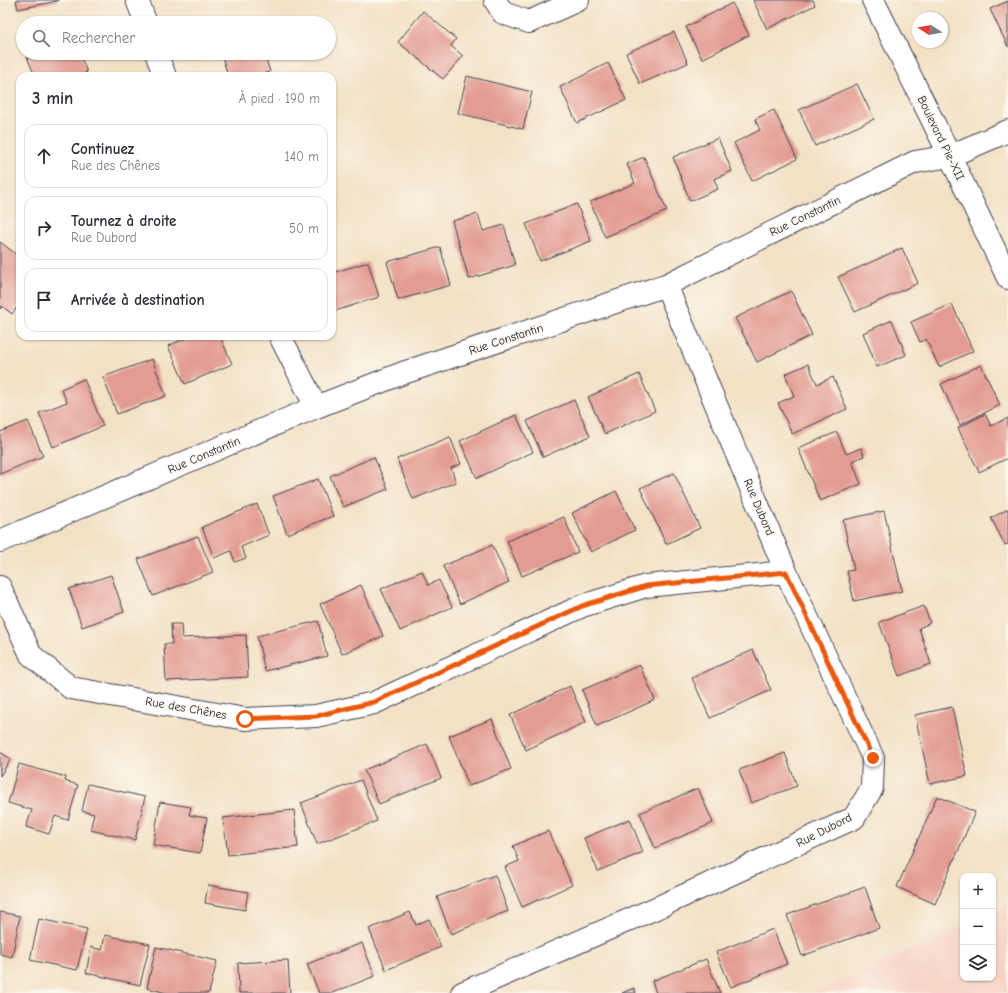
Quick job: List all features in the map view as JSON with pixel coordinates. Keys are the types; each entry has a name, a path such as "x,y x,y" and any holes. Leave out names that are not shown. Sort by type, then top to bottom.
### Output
{"street":[{"path":"137,0 143,16"},
{"path":"495,0 503,13 529,22 578,0"},
{"name":"Boulevard Pie-XII","path":"873,0 1008,278"},
{"path":"159,60 163,72"},
{"name":"Rue Constantin","path":"0,541 403,373 666,285 915,162 950,156 1008,130"},
{"name":"Rue Dubord","path":"462,993 663,906 854,818 872,788 873,758 786,572 666,285"},
{"path":"282,340 316,408"},
{"name":"Rue des Chênes","path":"0,586 31,655 71,688 245,719 316,716 374,702 582,606 646,586 786,572"}],"shaded area":[{"path":"1008,905 1008,993 814,993 960,927 960,981 996,981 996,911"}],"building":[{"path":"16,0 58,0 58,1 18,9"},
{"path":"753,0 813,0 815,5 767,29"},
{"path":"1008,1 1008,47 990,9"},
{"path":"732,3 749,35 702,59 686,27"},
{"path":"423,11 456,39 451,46 463,56 443,79 398,42"},
{"path":"674,32 688,63 640,84 626,53"},
{"path":"28,60 82,60 87,72 33,72"},
{"path":"223,60 266,60 270,72 227,72"},
{"path":"608,63 626,100 577,123 560,87"},
{"path":"467,76 532,92 523,129 458,113"},
{"path":"857,84 874,119 815,146 799,110"},
{"path":"774,110 797,159 752,181 734,143 760,130 755,119"},
{"path":"718,138 732,171 714,179 718,189 690,201 673,157"},
{"path":"644,157 667,211 605,237 590,202 635,183 627,164"},
{"path":"577,204 591,241 540,261 526,224"},
{"path":"478,214 483,231 504,225 515,265 469,279 452,221"},
{"path":"0,242 16,254 16,308 12,314 2,306 0,309"},
{"path":"440,247 451,285 398,300 387,262"},
{"path":"902,248 918,283 855,312 838,277"},
{"path":"368,262 379,297 336,311 336,272"},
{"path":"791,291 812,335 757,362 735,318"},
{"path":"952,304 973,351 939,367 926,339 920,342 911,322"},
{"path":"892,320 906,355 877,367 863,333"},
{"path":"182,340 222,340 232,364 185,384 168,346"},
{"path":"152,359 166,396 117,414 103,377"},
{"path":"808,364 817,384 833,377 847,409 792,434 778,403 794,396 785,374"},
{"path":"981,365 1000,405 960,425 941,384"},
{"path":"639,374 655,411 605,434 588,397"},
{"path":"84,379 103,426 53,447 39,413 67,402 61,389"},
{"path":"574,400 590,436 543,457 527,421"},
{"path":"985,414 991,426 1008,418 1008,458 979,472 958,428"},
{"path":"516,415 533,452 477,478 460,441"},
{"path":"28,421 43,456 0,474 0,432"},
{"path":"837,432 846,454 861,448 864,456 852,461 861,484 820,501 798,448"},
{"path":"450,437 461,464 451,468 456,482 413,499 397,459"},
{"path":"374,457 388,489 343,507 330,476"},
{"path":"674,473 700,528 666,544 640,488"},
{"path":"318,479 333,516 287,534 273,496"},
{"path":"616,491 635,530 591,552 572,513"},
{"path":"257,504 269,535 241,547 246,558 235,562 231,551 214,558 202,527"},
{"path":"1008,509 1008,544 1005,545 991,518"},
{"path":"884,511 902,591 854,601 847,571 854,570 843,520"},
{"path":"564,517 578,552 522,576 507,541"},
{"path":"198,536 213,572 153,596 138,559"},
{"path":"492,545 509,582 460,604 443,566"},
{"path":"422,571 428,585 439,580 452,607 400,631 381,589"},
{"path":"111,575 124,612 82,627 69,589"},
{"path":"361,585 383,636 342,654 320,604"},
{"path":"924,606 930,623 919,628 931,664 899,676 879,622"},
{"path":"318,621 327,656 265,671 257,636"},
{"path":"171,624 181,624 182,638 246,635 248,677 166,681 164,644 172,644"},
{"path":"753,650 771,690 710,718 692,678"},
{"path":"640,665 655,700 597,726 582,690"},
{"path":"570,686 586,722 526,750 510,715"},
{"path":"952,707 967,776 930,784 915,715"},
{"path":"492,719 511,769 469,786 449,736"},
{"path":"427,744 441,778 379,804 364,770"},
{"path":"0,752 11,759 0,776"},
{"path":"785,753 797,786 751,803 739,770"},
{"path":"19,764 66,777 65,781 78,785 68,820 55,816 49,834 26,827 32,810 8,803"},
{"path":"361,780 377,821 317,844 301,803"},
{"path":"88,784 145,797 135,840 90,830 94,814 82,811"},
{"path":"698,788 713,823 655,848 640,813"},
{"path":"937,796 975,812 935,904 897,887"},
{"path":"160,802 191,807 189,815 207,818 200,853 153,845"},
{"path":"294,810 298,847 228,855 223,818"},
{"path":"630,819 643,852 598,871 584,838"},
{"path":"548,831 572,885 522,907 505,867 519,861 513,846"},
{"path":"495,875 508,911 451,934 437,897"},
{"path":"208,885 248,892 245,910 205,903"},
{"path":"865,887 879,928 802,956 787,915"},
{"path":"0,912 20,916 12,957 0,954"},
{"path":"410,912 416,925 429,919 441,947 386,970 369,929"},
{"path":"39,919 87,929 77,970 30,960"},
{"path":"773,929 787,964 731,987 716,952"},
{"path":"105,935 150,944 140,985 86,973 91,947 102,950"},
{"path":"362,943 375,976 332,993 319,993 307,964"},
{"path":"156,947 217,961 209,993 167,993 147,988"},
{"path":"706,959 720,993 656,993 652,981"},
{"path":"288,960 290,993 239,993 238,963"},
{"path":"634,988 636,993 622,993"}],"route":[{"path":"245,719 316,716 374,702 582,606 646,586 786,572 873,758"}]}
